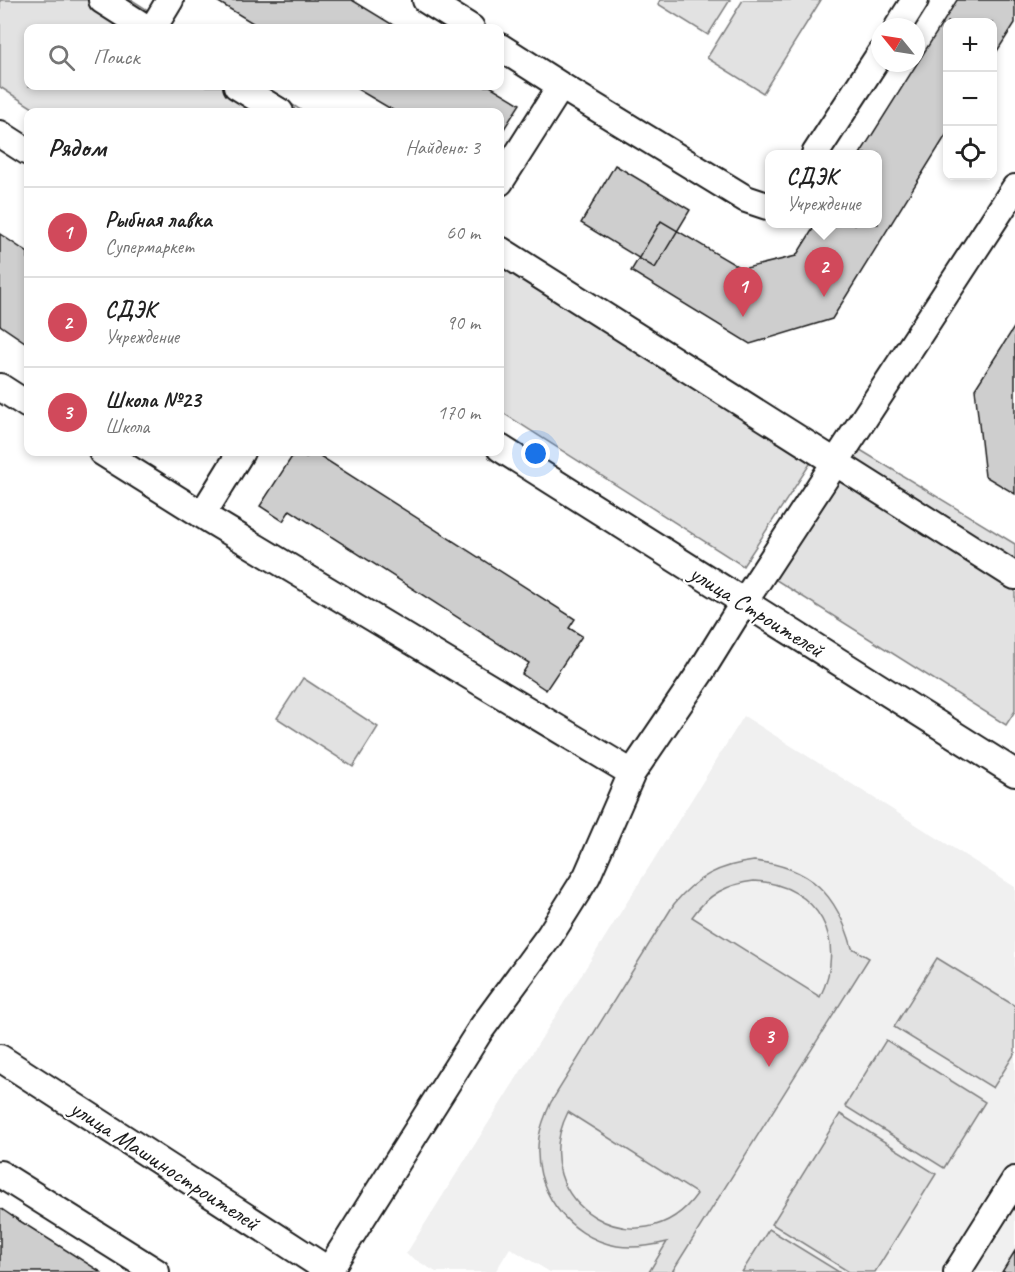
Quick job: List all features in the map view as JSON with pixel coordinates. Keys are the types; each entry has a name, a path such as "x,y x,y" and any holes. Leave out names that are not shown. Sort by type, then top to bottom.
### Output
{"street":[{"path":"102,0 140,24"},
{"path":"155,24 170,0"},
{"path":"426,0 465,24"},
{"path":"904,18 915,0"},
{"path":"504,50 746,199 765,205"},
{"path":"818,150 871,68"},
{"path":"504,176 561,86"},
{"path":"244,90 273,108"},
{"path":"0,134 24,149"},
{"path":"329,1272 481,1029 550,935 587,876 632,773 700,673 744,602 1013,194"},
{"path":"504,253 1015,576"},
{"path":"0,387 24,402"},
{"name":"улица Строителей","path":"504,451 1015,773"},
{"path":"108,456 202,515 632,773"},
{"path":"202,515 239,456"},
{"name":"улица Машиностроителей","path":"0,1058 329,1272"},
{"path":"0,1174 156,1272"},
{"path":"957,1272 1015,1180"}],"shaded area":[{"path":"0,0 132,0 170,24 24,24 24,90 269,90 298,108 33,108 0,87"},
{"path":"660,0 730,0 708,35 658,4"},
{"path":"743,0 821,0 763,93 707,58"},
{"path":"504,239 825,441 743,566 504,414"},
{"path":"857,448 1015,544 1015,711 1006,725 773,578"},
{"path":"303,678 378,727 353,767 277,718"},
{"path":"744,716 1015,887 1015,1272 550,1272 510,1248 495,1272 436,1272 406,1254"},
{"path":"754,861 774,864 806,877 819,886 838,912 852,948 869,958 672,1272 649,1272 667,1242 649,1246 617,1246 599,1241 568,1221 547,1192 538,1156 539,1137 551,1102 674,904 691,886 709,874","holes":["754,881 777,885 796,893 811,904 822,919 829,936 831,955 828,976 820,997 692,917 712,896 727,888","568,1112 696,1193 697,1194 674,1217 647,1227 620,1227 595,1217 574,1199 561,1175 558,1145"]},
{"path":"937,958 1015,1006 1015,1053 993,1088 894,1027"},
{"path":"886,1040 985,1102 944,1168 845,1106"},
{"path":"840,1114 936,1174 875,1272 849,1272 772,1224"},
{"path":"769,1229 839,1272 742,1272"}],"building":[{"path":"215,0 352,0 391,24 254,24"},
{"path":"957,0 1015,0 1015,23 997,51 997,18 946,18"},
{"path":"943,22 943,140 832,319 750,344 631,271 661,221 742,269 796,256 814,228 882,228 882,150 863,150 912,72 925,72 925,51"},
{"path":"359,90 497,90 520,104 504,129 504,108 389,108"},
{"path":"615,165 690,210 655,268 581,223"},
{"path":"0,234 24,250 24,341 0,325"},
{"path":"1015,326 1015,494 985,476 975,389"},
{"path":"292,456 306,458 320,456 575,619 569,628 582,636 546,690 522,674 529,663 290,510 283,521 260,506"},
{"path":"0,1208 12,1216 101,1272 0,1272"},
{"path":"1015,1251 1015,1272 1002,1272"}],"place":[{"name":"СДЭК","path":"824,297"},
{"name":"Рыбная лавка","path":"743,317"},
{"name":"Школа №23","path":"769,1067"}]}
